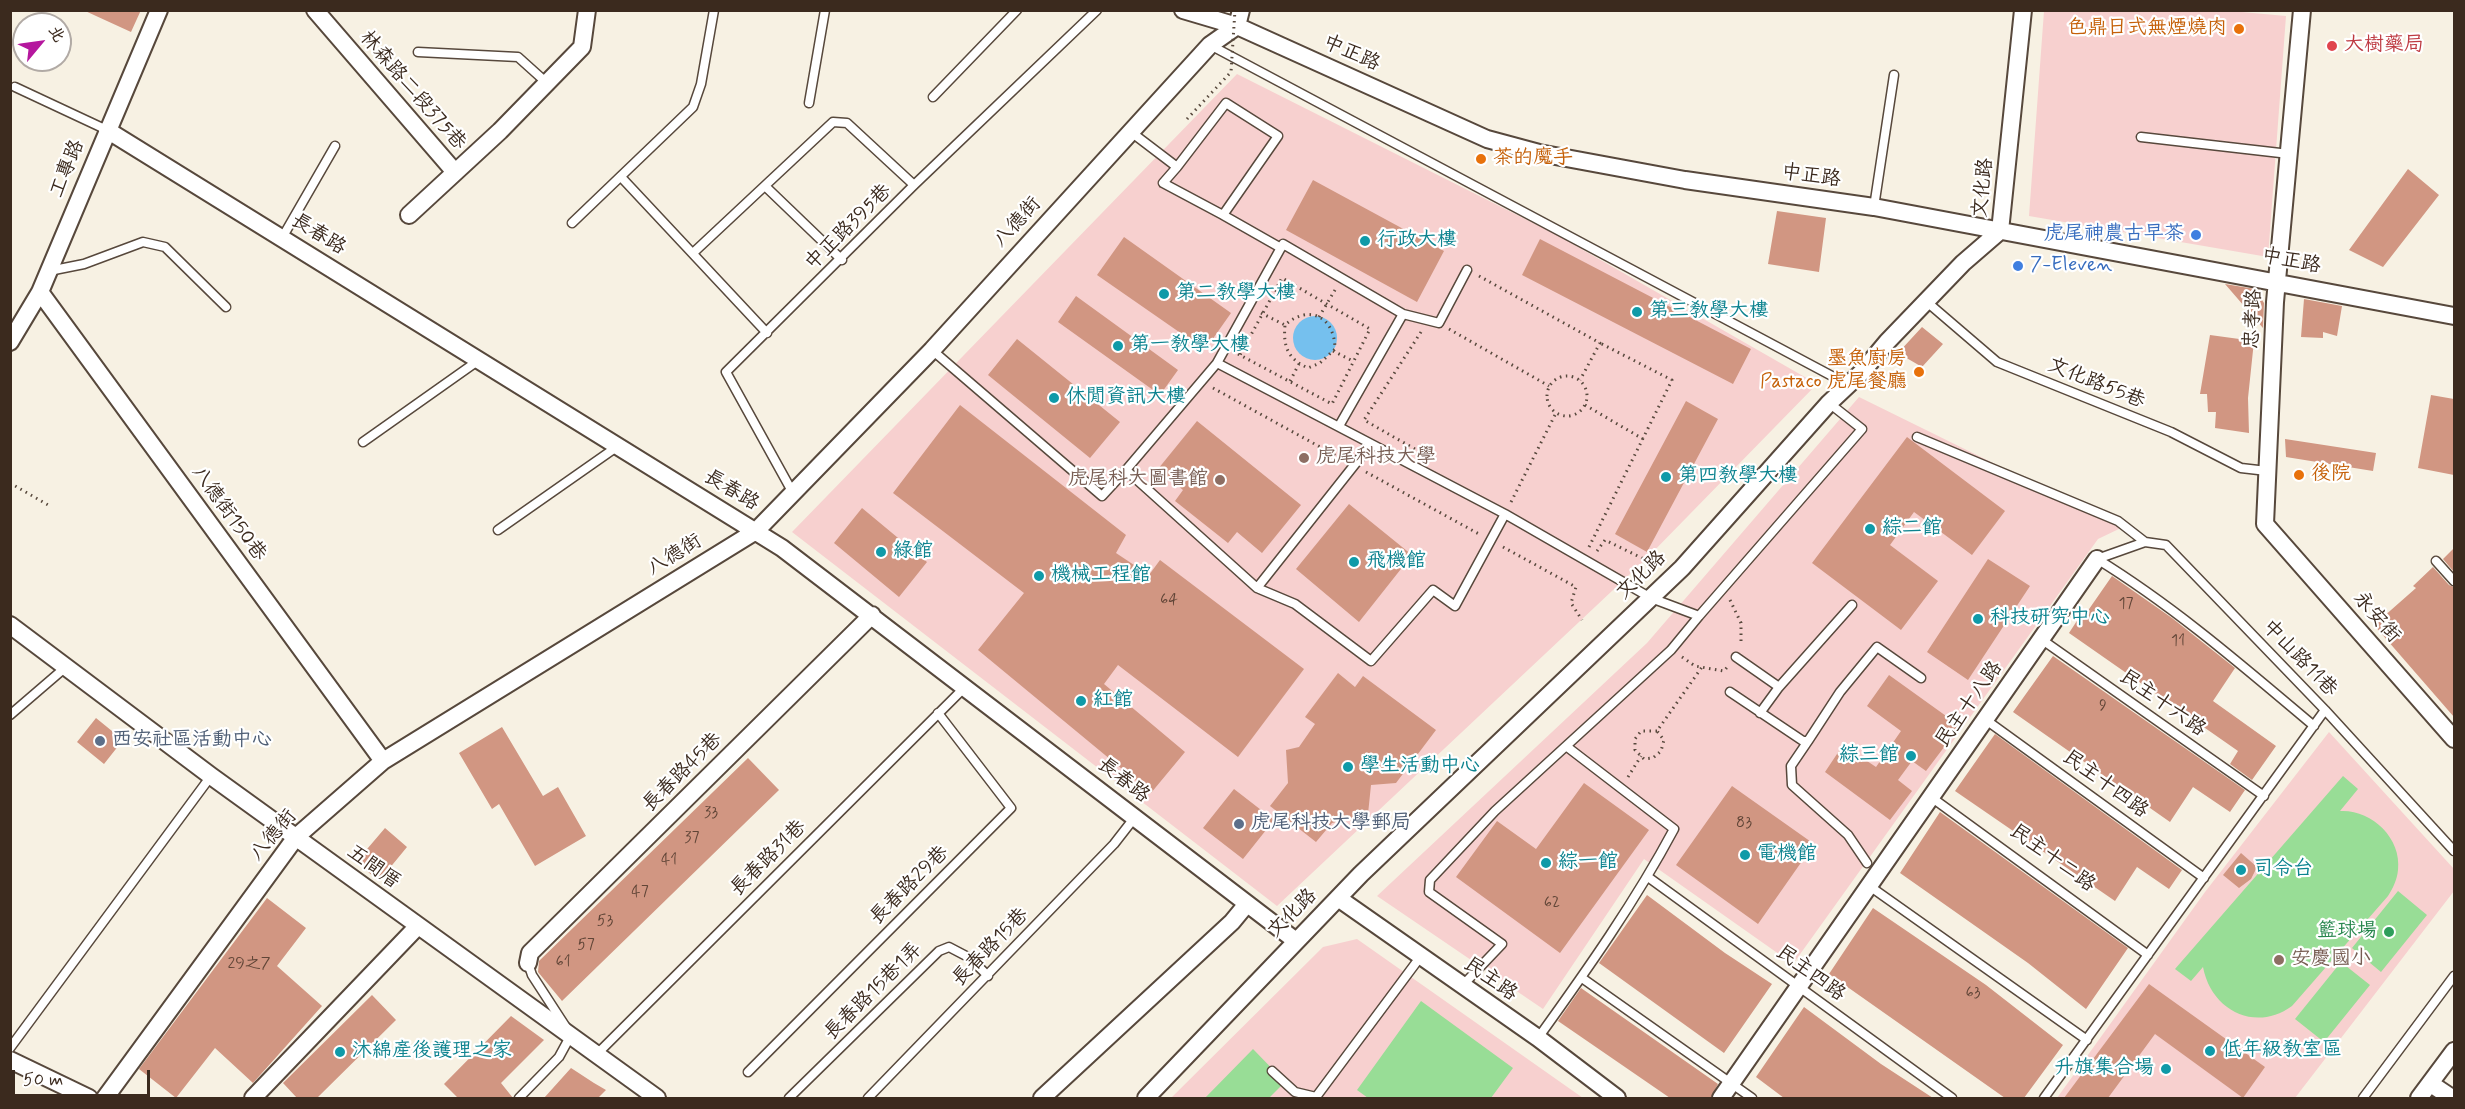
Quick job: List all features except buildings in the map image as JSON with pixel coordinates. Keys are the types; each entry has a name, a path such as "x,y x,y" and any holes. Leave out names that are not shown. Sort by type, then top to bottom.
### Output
{"street":[{"name":"工專路","path":"10,342 40,292 159,10"},
{"name":"林森路二段375巷","path":"315,10 454,171"},
{"name":"林森路二段375巷","path":"410,215 548,84 582,46 587,10"},
{"name":"中正路","path":"1184,10 1238,16 1487,139 1539,153 1685,180 1874,207 2277,280 2454,316"},
{"name":"文化路","path":"1146,1098 1338,898 1483,755 1682,568 1829,402 1846,384 1862,372 1887,342 1963,263 2000,231 2023,10"},
{"name":"忠孝路","path":"2265,524 2277,280 2302,10"},
{"name":"八德街","path":"105,1098 296,837 383,761 756,531 932,350 1238,16"},
{"name":"長春路","path":"107,130 756,531 966,686 1246,905 1296,941"},
{"name":"八德街150巷","path":"40,292 383,761"},
{"name":"永安街","path":"2265,524 2454,739"},
{"name":"民主十八路","path":"1721,1098 2097,559"},
{"name":"長春路45巷","path":"528,963 530,953 872,615"},
{"name":"五間厝","path":"10,625 67,665 211,776 417,927 657,1098"},
{"name":"民主路","path":"1338,898 1462,987 1538,1038 1617,1098"},
{"name":"文化路","path":"1042,1098 1232,922 1246,905"},
{"path":"253,1098 417,927"},
{"path":"2419,1098 2454,1051"},
{"path":"10,1060 89,1098"},
{"path":"2431,1084 2451,1098"}],"lane":[{"path":"572,223 693,107 702,84 714,10"},
{"path":"809,103 825,10"},
{"path":"933,97 1017,10"},
{"name":"中正路395巷","path":"794,494 726,372 842,260 914,186 1097,10"},
{"path":"1210,45 1846,384"},
{"name":"林森路二段375巷","path":"418,52 518,57 548,84"},
{"path":"1874,207 1894,75"},
{"path":"15,87 107,130"},
{"path":"1223,215 1278,136 1226,103 1163,183 1281,248"},
{"path":"693,253 833,122 847,123 914,186"},
{"path":"1131,132 1177,167"},
{"path":"2141,137 2290,154"},
{"path":"282,238 334,146"},
{"path":"621,177 767,333"},
{"path":"766,187 842,260"},
{"path":"49,271 84,264 143,242 165,248 226,307"},
{"path":"932,350 1102,496 1217,363 1283,244 1403,314 1439,323 1467,270"},
{"name":"文化路55巷","path":"1927,302 1997,362 2171,432 2241,468 2267,471"},
{"path":"1339,426 1403,314"},
{"path":"363,442 479,360"},
{"path":"1217,363 1505,514 1651,598 1699,616"},
{"path":"1462,987 1502,944 1430,892 1430,880 1495,811 1671,650 1723,587 1862,429 1829,402"},
{"name":"中山路11巷","path":"1917,437 2118,521 2145,542 2166,545 2325,710 2454,851"},
{"path":"1257,588 1371,444"},
{"path":"498,530 618,446"},
{"path":"1126,470 1257,588 1295,604 1371,661 1433,590 1455,606 1505,514"},
{"path":"2097,559 2145,542"},
{"path":"2097,559 2136,583 2232,656 2314,726"},
{"path":"2436,561 2454,581"},
{"path":"1760,713 1779,687 1852,605"},
{"name":"民主十六路","path":"2041,639 2264,796"},
{"path":"1867,862 1848,835 1792,785 1791,766 1840,692 1877,647 1921,678"},
{"path":"1736,657 1779,687"},
{"path":"10,715 67,665"},
{"name":"長春路31巷","path":"596,1055 966,686"},
{"path":"1730,692 1799,739 1808,741"},
{"path":"2044,1098 2325,710"},
{"name":"長春路29巷","path":"748,1072 1011,808 938,713"},
{"name":"民主十四路","path":"1986,720 2204,878"},
{"path":"1538,1038 1582,978 1648,877 1674,829 1566,746"},
{"path":"10,1048 211,776"},
{"name":"民主十二路","path":"1931,797 2148,955"},
{"name":"長春路15巷","path":"868,1098 1114,844 1135,818"},
{"name":"民主四路","path":"1648,877 1952,1098"},
{"path":"1869,885 2087,1040"},
{"name":"長春路15巷1弄","path":"789,1098 939,951 949,947 970,958 988,976"},
{"path":"1272,1071 1294,1092 1318,1098 1420,956"},
{"path":"519,1098 559,1057 571,1035 532,975 528,963"},
{"path":"2363,1098 2454,976"},
{"path":"1582,978 1752,1098"}],"path":[{"path":"1187,119 1231,72 1238,16"},
{"path":"1467,270 1672,380 1589,547"},
{"path":"1282,278 1326,304 1371,329 1332,404 1239,354 1282,278"},
{"path":"1319,316 1342,278"},
{"path":"1249,306 1285,325"},
{"path":"1305,314 1319,316 1326,321 1335,334 1333,351 1320,363 1308,368 1294,362 1285,349 1285,325 1305,314"},
{"path":"1428,320 1364,420 1442,464"},
{"path":"1439,323 1549,386"},
{"path":"1580,380 1600,343"},
{"path":"1333,351 1371,370"},
{"path":"1282,396 1299,364"},
{"path":"1563,375 1580,380 1587,392 1585,405 1576,414 1569,416 1556,413 1548,404 1549,386 1563,375"},
{"path":"1201,382 1576,587 1571,603 1582,620"},
{"path":"1585,405 1643,439"},
{"path":"1505,514 1556,413"},
{"path":"10,483 50,506"},
{"path":"1501,498 1520,508"},
{"path":"1579,541 1599,552 1605,540 1648,561"},
{"path":"1671,650 1695,666 1724,671 1736,657 1740,652 1741,623 1723,587"},
{"path":"1657,731 1702,668"},
{"path":"1641,731 1657,731 1664,740 1661,752 1653,758 1644,759 1635,750 1635,739 1641,731"},
{"path":"1621,788 1641,756"}],"shaded area":[{"path":"2220,10 2286,16 2268,257 2029,216 2044,11"},
{"name":"虎尾科技大學","path":"1237,74 1557,235 1817,384 1646,559 1277,906 792,532"},
{"path":"1859,397 2123,527 2098,539 1793,964 1644,859 1543,1009 1377,896 1647,643"},
{"name":"安慶國小","path":"2329,732 2454,869 2454,891 2295,1098 2057,1098 2205,892"},
{"path":"1357,939 1583,1098 1171,1098 1323,947"}],"green space":[{"path":"2343,776 2358,789 2340,811 2362,815 2373,820 2382,827 2395,847 2398,870 2393,887 2388,896 2292,1006 2278,1014 2264,1017 2250,1017 2237,1013 2215,995 2203,967 2191,981 2175,969"},
{"name":"籃球場","path":"2398,891 2427,915 2381,972 2352,948"},
{"name":"籃球場","path":"2341,962 2370,985 2324,1042 2295,1019"},
{"path":"1421,1001 1513,1068 1491,1098 1368,1098 1357,1090"},
{"path":"1253,1049 1285,1082 1269,1098 1205,1098"}],"water":[{"path":"1315,316 1330,323 1337,338 1330,353 1315,360 1300,353 1293,338 1300,323"}],"place":[{"name":"色鼎日式無煙燒肉","path":"2239,29"},
{"name":"大樹藥局","path":"2332,46"},
{"name":"茶的魔手","path":"1481,159"},
{"name":"虎尾神農古早茶","path":"2196,235"},
{"name":"行政大樓","path":"1365,241"},
{"name":"7-Eleven","path":"2018,266"},
{"name":"第二教學大樓","path":"1164,294"},
{"name":"第三教學大樓","path":"1637,312"},
{"name":"第一教學大樓","path":"1118,346"},
{"name":"墨魚廚房 Pastaco 虎尾餐廳","path":"1919,372"},
{"name":"休閒資訊大樓","path":"1054,398"},
{"name":"虎尾科技大學","path":"1304,458"},
{"name":"後院","path":"2299,475"},
{"name":"第四教學大樓","path":"1666,477"},
{"name":"虎尾科大圖書館","path":"1220,480"},
{"name":"綜二館","path":"1870,529"},
{"name":"綠館","path":"881,552"},
{"name":"飛機館","path":"1354,562"},
{"name":"機械工程館","path":"1039,576"},
{"name":"科技研究中心","path":"1978,619"},
{"name":"紅館","path":"1081,701"},
{"name":"西安社區活動中心","path":"100,741"},
{"name":"綜三館","path":"1911,756"},
{"name":"學生活動中心","path":"1348,767"},
{"name":"虎尾科技大學郵局","path":"1239,824"},
{"name":"電機館","path":"1745,855"},
{"name":"綜一館","path":"1546,863"},
{"name":"司令台","path":"2241,870"},
{"name":"籃球場","path":"2389,932"},
{"name":"安慶國小","path":"2279,960"},
{"name":"低年級教室區","path":"2210,1051"},
{"name":"沐綿產後護理之家","path":"340,1052"},
{"name":"升旗集合場","path":"2166,1069"}]}
